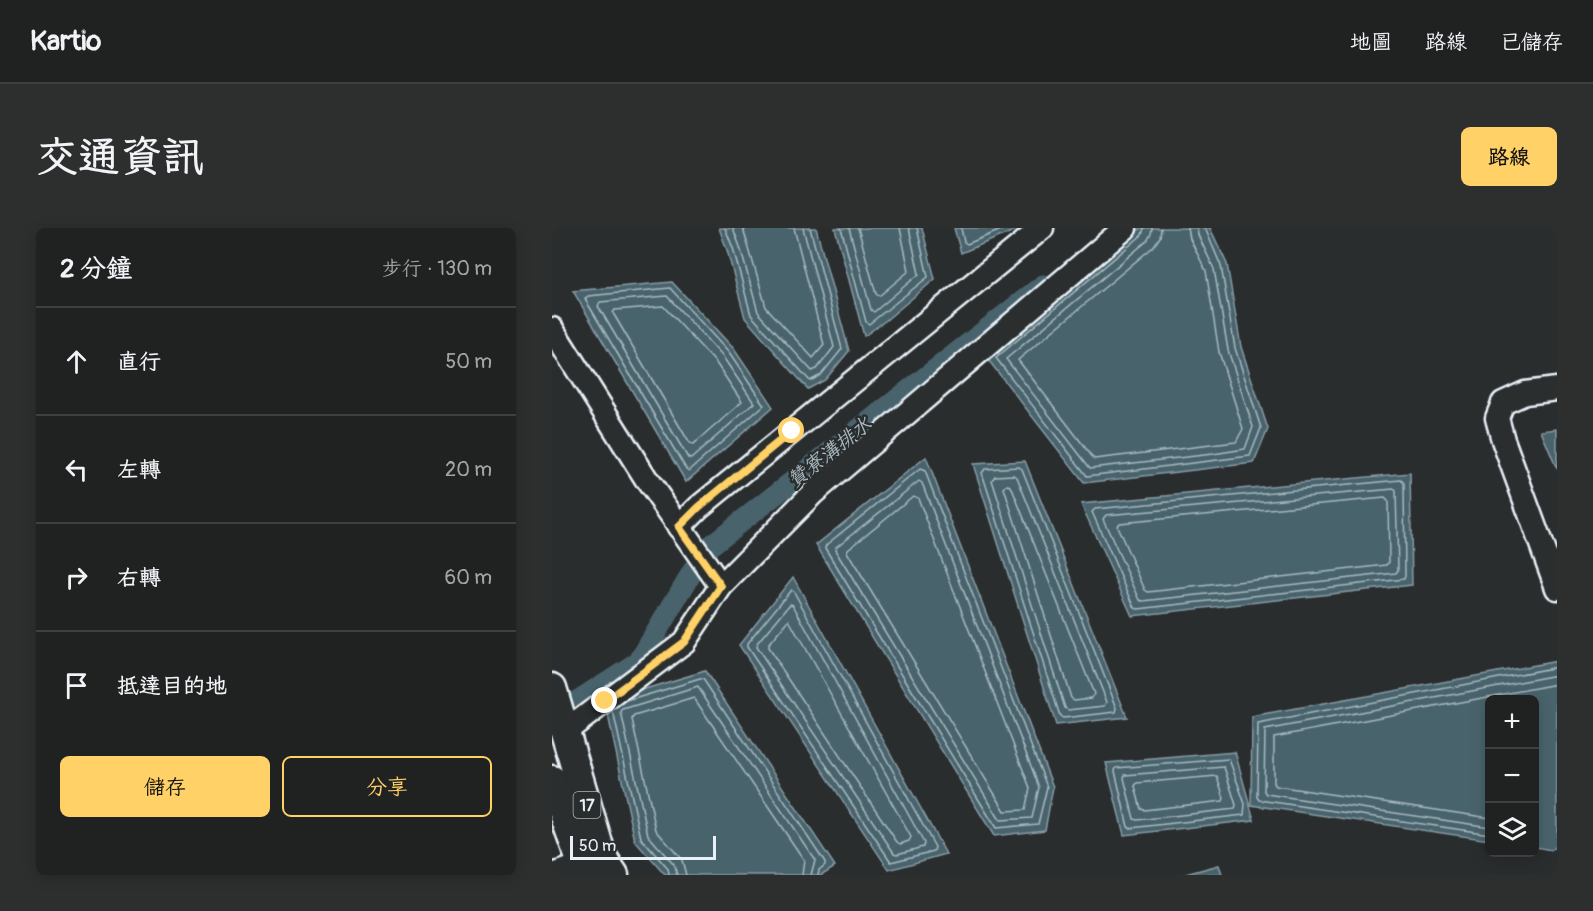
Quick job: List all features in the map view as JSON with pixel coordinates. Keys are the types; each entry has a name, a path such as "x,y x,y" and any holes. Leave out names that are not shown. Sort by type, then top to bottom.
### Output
{"main road":[{"name":"17","path":"552,688 566,732 596,868"},
{"name":"17","path":"552,780 596,868"}],"street":[{"path":"683,532 699,507 1042,228"},
{"path":"566,732 684,642 715,578 1125,228"},
{"path":"552,329 647,480 715,578"},
{"path":"1557,389 1525,393 1503,403 1497,418 1557,588"},
{"path":"553,875 596,868"}],"water":[{"path":"719,228 816,228 849,351 825,380 808,389 745,318"},
{"path":"835,228 922,228 935,279 864,336"},
{"path":"954,228 1021,228 961,253"},
{"path":"1141,228 1210,228 1227,264 1241,347 1268,429 1254,463 1084,483 986,357"},
{"path":"672,282 734,349 773,407 686,482 573,291"},
{"path":"1557,429 1557,469 1541,431"},
{"path":"926,457 1053,787 1045,830 994,836 816,545"},
{"path":"1025,461 1127,717 1056,725 973,464"},
{"path":"1410,473 1412,585 1132,616 1081,504"},
{"path":"793,577 946,854 889,870 739,645"},
{"path":"1557,661 1557,845 1551,850 1539,848 1539,695 1485,695 1485,839 1251,805 1252,717"},
{"path":"705,671 835,866 821,875 665,875 635,841 605,701"},
{"path":"1235,752 1254,820 1124,835 1106,763"},
{"path":"1219,865 1222,875 1182,875"}],"waterway":[{"name":"贊寮溝排水","path":"574,703 639,661 706,549 1043,285"}],"route":[{"path":"605,701 684,642 721,586 679,527 699,507 792,431"}]}
